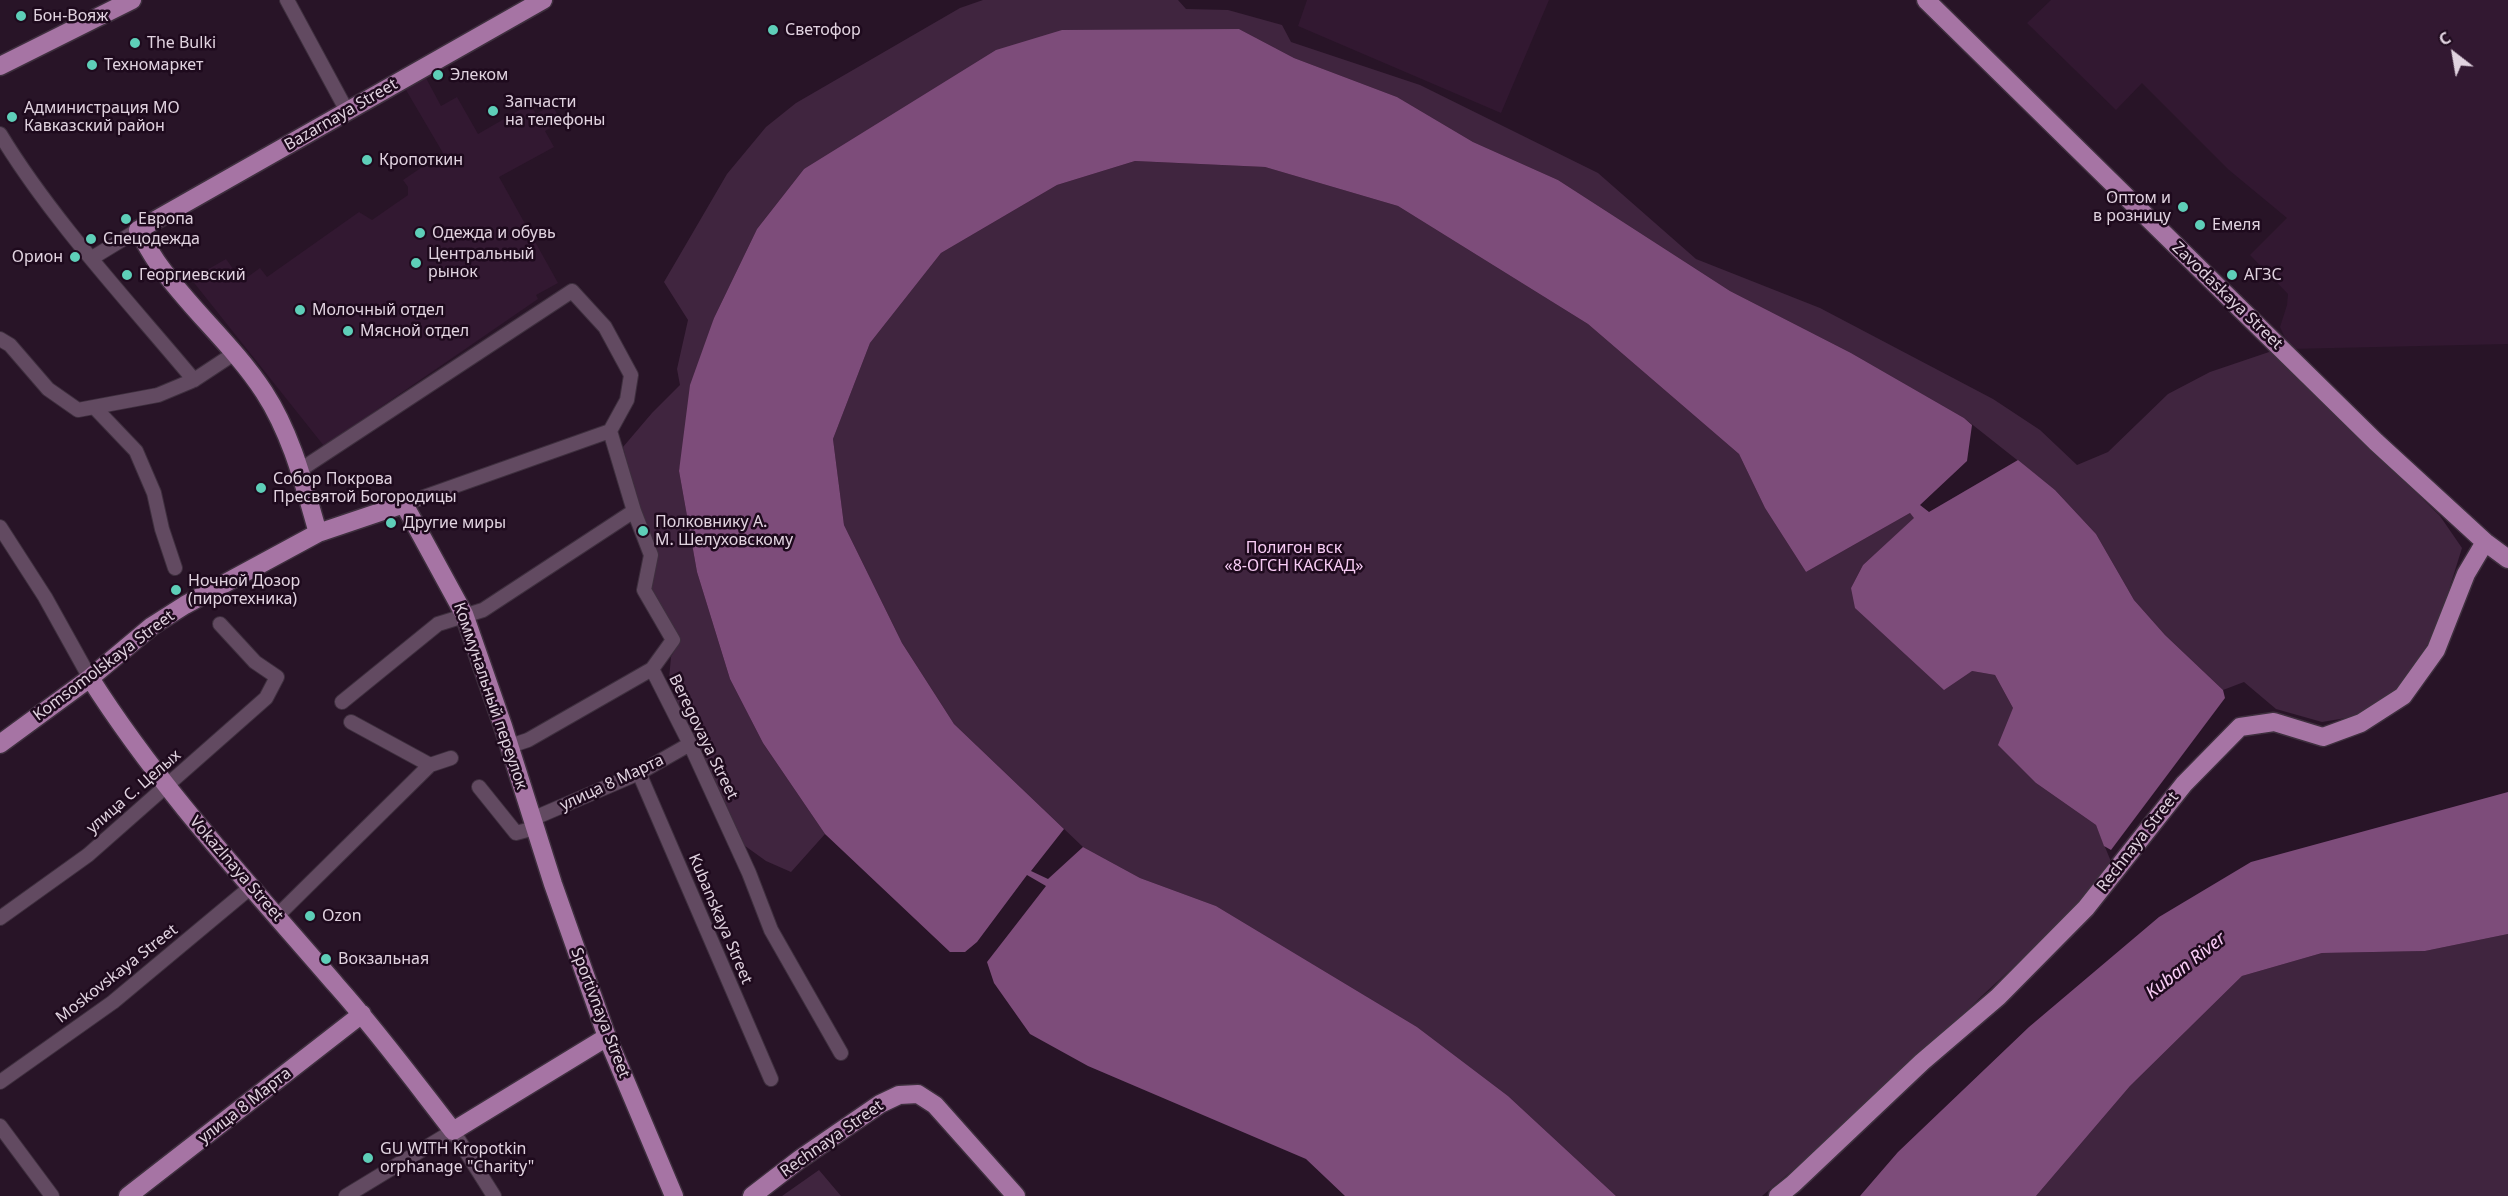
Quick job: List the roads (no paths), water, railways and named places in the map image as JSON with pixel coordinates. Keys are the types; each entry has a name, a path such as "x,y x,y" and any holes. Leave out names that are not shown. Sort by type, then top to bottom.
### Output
{"main road":[{"path":"0,66 132,0"},
{"name":"Bazarnaya Street","path":"138,230 543,0"},
{"name":"Zavodaskaya Street","path":"1926,0 2376,442 2485,542 2507,556"},
{"path":"138,230 165,273 235,352 265,393 281,421 300,470 318,533"},
{"name":"Komsomolskaya Street","path":"0,744 90,678 152,626 185,605 318,533 404,504"},
{"name":"Коммунальный переулок","path":"404,504 464,614 510,746 533,823"},
{"name":"Rechnaya Street","path":"1778,1196 1794,1184 1922,1062 1998,997 2086,908 2184,784 2240,727 2274,722 2323,737 2361,723 2403,696 2436,650 2466,573 2485,542"},
{"name":"Vokazlnaya Street","path":"90,678 166,787 362,1014 453,1131"},
{"name":"Sportivnaya Street","path":"533,823 607,1037 674,1196"},
{"name":"улица 8 Марта","path":"128,1196 362,1014"},
{"path":"453,1131 607,1037"},
{"name":"Rechnaya Street","path":"752,1196 880,1104 899,1095 918,1094 935,1105 1016,1196"}],"street":[{"path":"287,0 347,111"},
{"path":"0,134 19,165 92,258 194,380"},
{"name":"Bazarnaya Street","path":"92,258 138,230"},
{"path":"300,470 572,291 605,327 631,375 627,400 610,431"},
{"path":"0,339 10,345 48,389 78,410 158,395 194,380 235,352"},
{"path":"95,408 136,451 154,493 162,529 175,567"},
{"name":"Komsomolskaya Street","path":"404,504 610,431"},
{"name":"Beregovaya Street","path":"610,431 634,511 651,555 644,590 673,640 652,669 690,744 749,873 771,930 841,1053"},
{"path":"342,702 438,624 464,614 483,610 634,511"},
{"name":"Vokazlnaya Street","path":"0,527 45,597 90,678"},
{"name":"улица С. Целых","path":"0,918 88,855 266,698 277,677 255,662 220,624"},
{"path":"510,746 528,740 652,669"},
{"path":"351,722 430,765"},
{"name":"улица 8 Марта","path":"533,823 639,773 690,744"},
{"path":"277,916 430,765 451,758"},
{"name":"Kubanskaya Street","path":"639,773 771,1079"},
{"path":"478,787 516,833 533,823"},
{"name":"Moskovskaya Street","path":"0,1082 113,1002 251,887"},
{"path":"0,1126 51,1196"},
{"path":"346,1196 453,1131"},
{"name":"Vokazlnaya Street","path":"453,1131 494,1196"}],"water":[{"path":"1239,29 1294,58 1397,97 1473,142 1558,180 1730,291 1851,353 1964,418 1972,425 1967,461 1920,505 1929,512 2018,460 2055,490 2096,534 2134,600 2165,635 2223,690 2225,698 2111,850 2104,846 2096,825 2036,783 1998,745 2013,708 1995,675 1972,671 1944,690 1855,608 1851,588 1863,565 1914,518 1910,513 1806,572 1765,508 1739,454 1588,324 1398,206 1265,167 1135,161 1057,185 941,253 870,343 833,439 844,525 902,643 954,724 1064,829 1031,871 1048,879 1083,847 1140,878 1216,906 1417,1027 1508,1096 1616,1196 1345,1196 1306,1159 1088,1066 1030,1034 994,983 987,962 1046,886 1027,875 977,942 965,952 950,952 825,834 763,743 730,679 697,572 679,471 690,385 714,318 757,229 804,169 996,50 1062,30"},
{"name":"Kuban River","path":"2508,792 2508,934 2425,951 2322,953 2242,976 2130,1086 2036,1196 1860,1196 1898,1152 2029,1027 2159,917 2251,862"}],"place":[{"name":"Бон-Вояж","path":"21,16"},
{"name":"Светофор","path":"773,30"},
{"name":"The Bulki","path":"135,43"},
{"name":"Техномаркет","path":"92,65"},
{"name":"Элеком","path":"438,75"},
{"name":"Запчасти на телефоны","path":"493,111"},
{"name":"Администрация МО Кавказский район","path":"12,117"},
{"name":"Кропоткин","path":"367,160"},
{"name":"Оптом и в розницу","path":"2183,207"},
{"name":"Европа","path":"126,219"},
{"name":"Емеля","path":"2200,225"},
{"name":"Одежда и обувь","path":"420,233"},
{"name":"Спецодежда","path":"91,239"},
{"name":"Орион","path":"75,257"},
{"name":"Центральный рынок","path":"416,263"},
{"name":"Георгиевский","path":"127,275"},
{"name":"АГЗС","path":"2232,275"},
{"name":"Молочный отдел","path":"300,310"},
{"name":"Мясной отдел","path":"348,331"},
{"name":"Собор Покрова Пресвятой Богородицы","path":"261,488"},
{"name":"Другие миры","path":"391,523"},
{"name":"Полковнику А. М. Шелуховскому","path":"643,531"},
{"name":"Ночной Дозор (пиротехника)","path":"176,590"},
{"name":"Ozon","path":"310,916"},
{"name":"Вокзальная","path":"326,959"},
{"name":"GU WITH Kropotkin orphanage \"Charity\"","path":"368,1158"}],"park label":[{"name":"Полигон вск «8-ОГСН КАСКАД»","path":"1294,557"}]}
